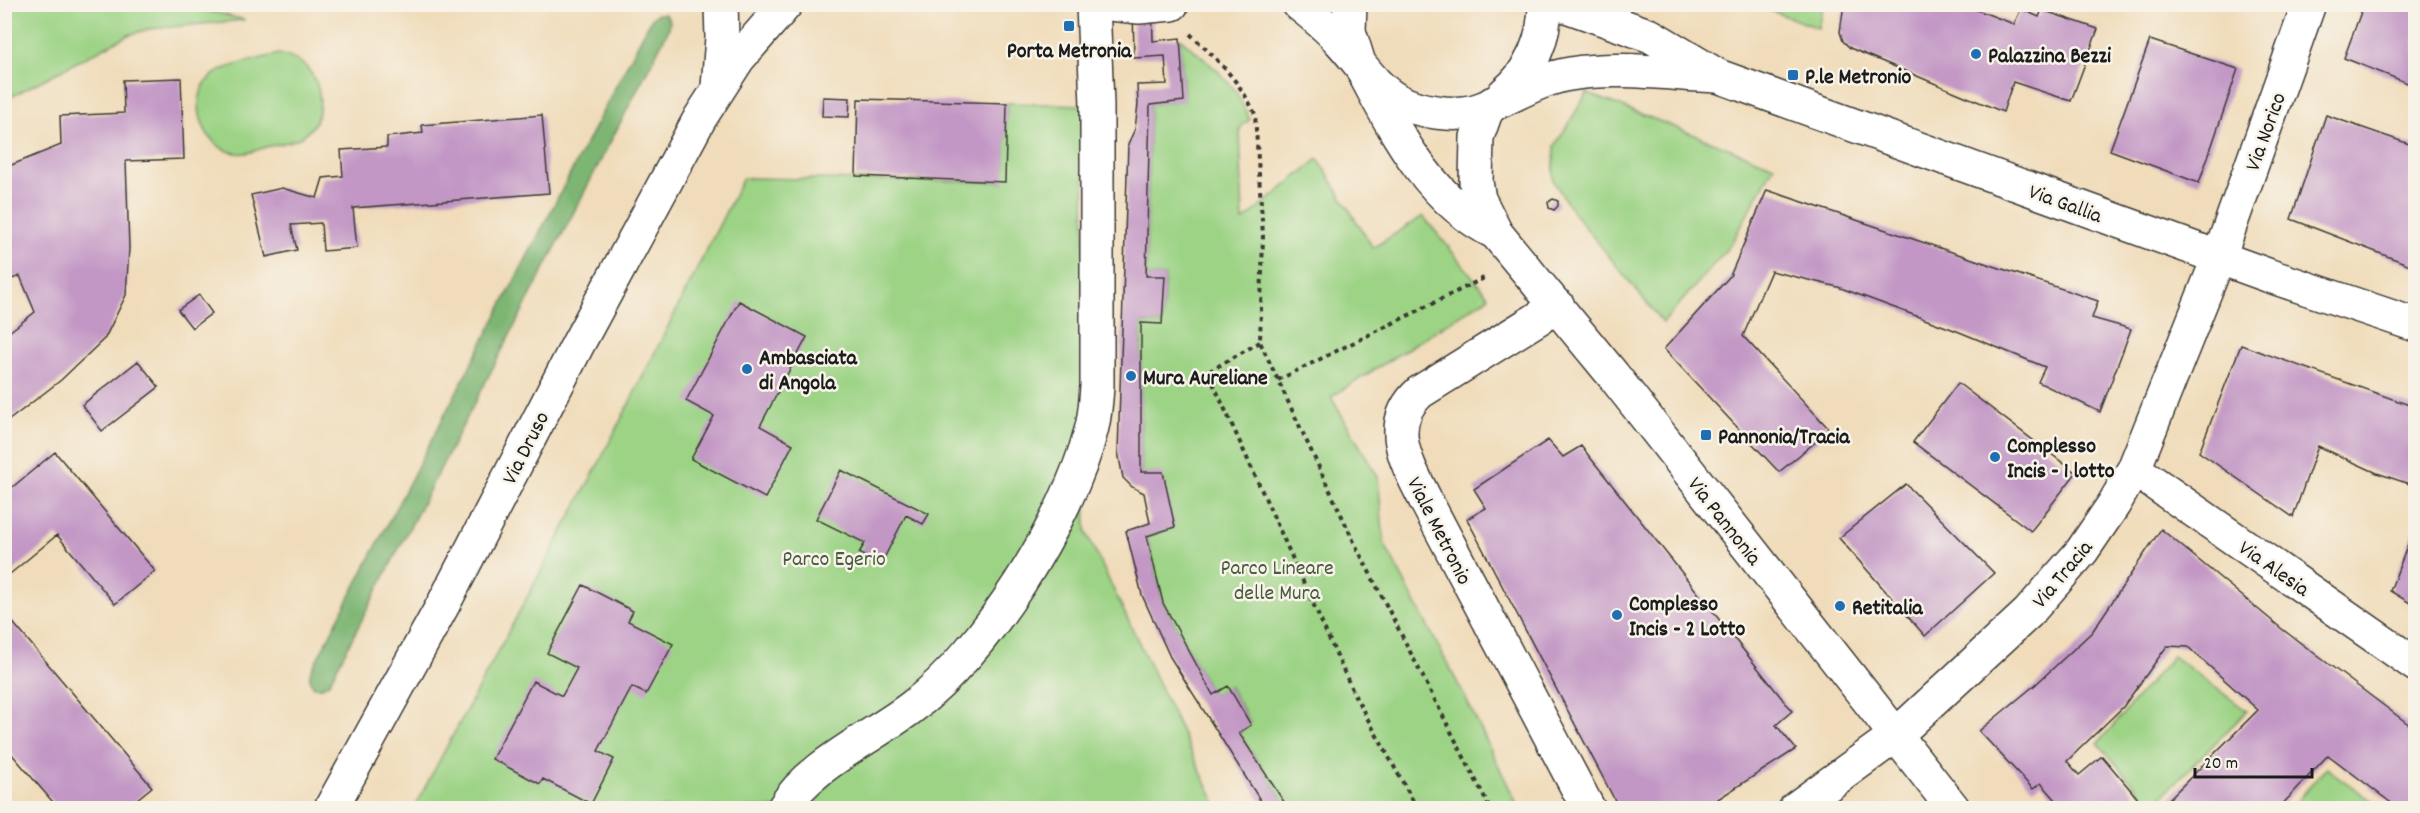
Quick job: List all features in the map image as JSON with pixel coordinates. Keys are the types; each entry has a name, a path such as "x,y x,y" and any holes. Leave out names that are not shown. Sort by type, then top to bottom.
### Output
{"street":[{"path":"718,87 722,38 720,4"},
{"name":"Via Druso","path":"331,808 444,603 578,344 718,87 738,59 786,4"},
{"path":"784,808 807,779 913,707 942,683 964,659 1028,570 1075,477 1094,420 1098,386 1097,105 1093,4"},
{"path":"1110,4 1170,14"},
{"path":"1299,4 1324,25 1380,88 1408,105 1439,112 1481,109 1532,85 1571,74 1620,72 1718,76"},
{"path":"1350,4 1349,31 1359,62 1394,130 1430,180 1456,208 1496,233"},
{"path":"1496,233 1479,199 1476,182 1477,137 1486,112 1520,78 1535,54 1543,29 1545,4"},
{"path":"1561,4 1651,36 1718,76"},
{"name":"Via Norico","path":"2219,257 2309,4"},
{"name":"Via Gallia","path":"1718,76 2415,326"},
{"name":"Via Pannonia","path":"1496,233 1558,306 1953,808"},
{"name":"Via Tracia","path":"1796,808 1895,736 2045,595 2092,536 2134,469 2219,257"},
{"name":"Viale Metronio","path":"1558,306 1420,392 1405,410 1400,437 1410,469 1426,501 1588,808"},
{"name":"Via Alesia","path":"2134,469 2415,665"}],"path":[{"path":"1170,14 1224,66 1248,97 1255,114 1263,235 1260,342 1355,544 1490,808"},
{"path":"1278,380 1483,279"},
{"path":"1260,342 1208,372 1355,696 1417,808"}],"green space":[{"path":"5,4 186,5 245,20 149,29 128,35 5,100"},
{"path":"1823,4 1818,28 1755,5"},
{"path":"657,14 665,14 670,21 669,29 329,683 322,687 314,687 310,681 310,673 651,19"},
{"name":"Parco Lineare delle Mura","path":"1180,38 1218,71 1235,90 1250,119 1240,128 1243,221 1318,159 1373,248 1423,216 1489,297 1331,397 1378,477 1384,543 1465,697 1519,808 1288,808 1239,733 1251,724 1229,686 1213,695 1163,603 1147,536 1174,527 1141,472 1141,323 1162,324 1165,276 1146,276 1150,105 1184,100"},
{"path":"279,54 304,65 317,84 319,111 312,127 297,139 249,152 236,153 220,147 204,128 200,115 199,103 208,80 218,72 232,66"},
{"path":"1587,93 1774,166 1731,244 1663,323 1573,212 1553,180 1555,146"},
{"name":"Parco Egerio","path":"1007,103 1084,105 1086,532 1218,808 414,808 600,461 743,178 1004,182"},
{"path":"2173,656 2247,711 2152,806 2098,743"},
{"path":"2326,768 2382,808 2291,808"}],"building":[{"name":"Mura Aureliane","path":"1133,4 1152,4 1153,41 1180,38 1184,101 1150,105 1146,276 1165,276 1162,324 1141,323 1141,472 1163,472 1175,527 1147,536 1163,603 1213,695 1228,686 1251,725 1239,733 1288,808 1265,808 1170,657 1142,595 1126,531 1150,523 1144,493 1132,487 1123,478 1118,452 1128,144 1135,129 1138,104 1137,85 1167,84 1165,56 1134,58"},
{"name":"Palazzina Bezzi","path":"1844,4 1961,4 2014,24 2021,9 2039,17 2042,10 2098,29 2071,101 2013,82 2003,112 1850,48 1843,41 1840,32"},
{"path":"2364,4 2415,4 2415,86 2344,58"},
{"path":"2150,40 2238,69 2199,183 2110,150"},
{"path":"181,78 184,159 126,161 129,248 126,295 105,338 61,380 4,424 4,336 35,312 20,276 4,282 4,168 61,145 60,116 124,113 123,80"},
{"path":"823,97 850,98 849,117 822,116"},
{"path":"858,99 1007,103 1005,182 856,176"},
{"path":"542,115 549,193 353,208 357,248 323,251 321,223 291,225 297,250 266,257 251,195 282,188 317,198 323,178 343,176 341,150 387,147 387,137 423,133 422,125"},
{"path":"2326,115 2415,146 2415,267 2291,219"},
{"path":"1767,190 2098,301 2092,318 2131,329 2100,412 2038,382 2045,367 1957,331 1838,287 1771,271 1743,336 1830,430 1779,472 1664,349 1730,276"},
{"path":"1553,199 1558,201 1558,206 1554,210 1549,208 1548,202"},
{"path":"199,295 212,313 192,328 178,310"},
{"name":"Ambasciata di Angola","path":"739,301 807,337 760,426 793,444 765,498 691,459 714,416 686,401"},
{"path":"2241,345 2415,407 2415,486 2377,473 2318,446 2293,517 2199,452"},
{"path":"138,361 159,387 102,431 82,405"},
{"name":"Complesso Incis - 1 lotto","path":"1958,383 2076,473 2031,531 1913,442"},
{"name":"Complesso Incis - 2 Lotto","path":"1548,440 1563,457 1581,446 1792,711 1776,725 1796,749 1704,808 1619,808 1467,519 1486,508 1474,489"},
{"path":"55,452 155,571 115,604 57,535 4,579 4,494"},
{"path":"841,470 929,514 923,524 906,515 881,564 859,553 865,543 816,519"},
{"path":"1906,484 1994,573 1925,636 1839,538"},
{"path":"2415,526 2415,606 2390,591"},
{"path":"2161,529 2282,629 2415,729 2415,808 2398,808 2328,755 2279,808 2160,808 2258,710 2188,647 2167,646 2123,707 2067,761 2079,775 2102,756 2139,800 2129,808 2063,808 2041,783 2033,789 1979,731 2035,685 2092,632"},
{"path":"583,585 633,611 628,621 673,644 646,694 632,687 598,751 614,759 591,804 543,779 540,784 492,759 533,681 562,696 577,668 547,653"},
{"path":"4,612 152,787 126,808 58,808 4,745"}],"place":[{"name":"Porta Metronia","path":"1069,26"},
{"name":"Palazzina Bezzi","path":"1976,54"},
{"name":"P.le Metronio","path":"1793,75"},
{"name":"Ambasciata di Angola","path":"747,369"},
{"name":"Mura Aureliane","path":"1131,376"},
{"name":"Pannonia/Tracia","path":"1706,435"},
{"name":"Complesso Incis - 1 lotto","path":"1995,457"},
{"name":"Retitalia","path":"1840,606"},
{"name":"Complesso Incis - 2 Lotto","path":"1617,615"}]}
